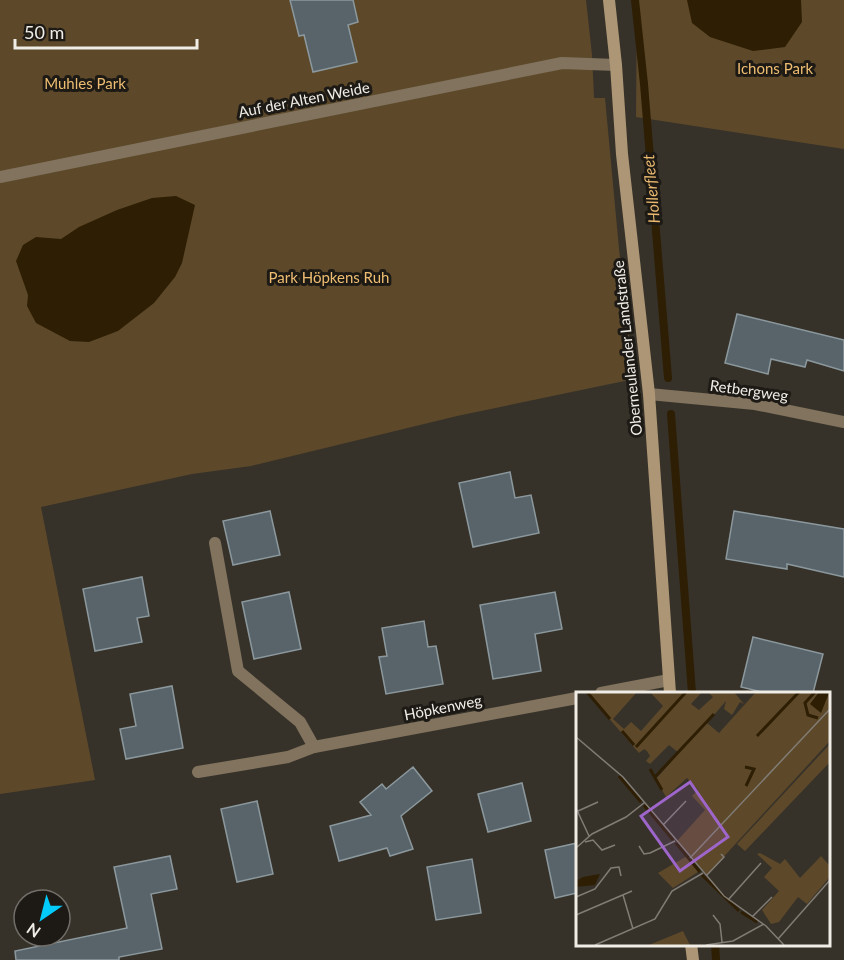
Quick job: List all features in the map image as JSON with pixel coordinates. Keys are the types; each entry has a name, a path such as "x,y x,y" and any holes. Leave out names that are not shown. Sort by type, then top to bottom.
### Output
{"street":[{"name":"Oberneulander Landstraße","path":"609,0 622,154 649,394 670,687"},
{"name":"Auf der Alten Weide","path":"0,177 562,63 616,65"},
{"name":"Retbergweg","path":"649,394 754,404 844,422"},
{"path":"215,543 238,671 300,722 314,747"},
{"path":"612,692 670,687"},
{"name":"Höpkenweg","path":"198,772 288,757 314,747 576,698"},
{"path":"692,945 693,960"}],"green space":[{"name":"Park Höpkens Ruh","path":"0,0 586,0 594,98 605,98 634,379 457,416 251,466 192,474 41,507 95,780 0,794"},
{"name":"Ichons Park","path":"637,0 844,0 844,149 636,117"}],"shaded area":[{"path":"687,0 801,0 802,22 785,47 753,51 710,37 692,23"},
{"path":"176,196 195,205 182,263 175,277 154,303 118,331 89,342 70,341 36,323 27,306 28,295 16,261 23,245 36,237 61,239 79,227 117,210 152,198"}],"building":[{"path":"290,0 353,0 358,22 348,25 357,62 313,72 304,35 299,36"},
{"path":"737,314 844,340 844,371 807,360 805,367 771,359 768,374 725,363"},
{"path":"510,472 515,498 531,495 539,533 473,547 459,483"},
{"path":"270,511 280,555 233,565 223,521"},
{"path":"734,511 844,529 844,577 787,564 787,569 726,559"},
{"path":"142,577 149,616 137,618 142,642 95,651 83,589"},
{"path":"289,592 301,649 254,659 242,602"},
{"path":"555,592 562,629 535,634 541,671 493,679 480,605"},
{"path":"424,621 428,647 436,646 443,684 386,694 379,657 387,656 382,628"},
{"path":"753,637 823,654 813,692 762,692 741,687"},
{"path":"172,686 183,748 126,759 120,729 136,726 130,694"},
{"path":"413,767 432,791 401,816 413,849 390,856 387,848 339,861 330,826 371,815 360,802 382,784 386,789"},
{"path":"522,783 531,821 488,832 478,794"},
{"path":"257,801 273,874 237,882 221,809"},
{"path":"576,843 576,893 555,898 545,850"},
{"path":"170,856 177,889 151,894 162,949 119,957 119,960 16,960 15,951 30,948 72,948 72,939 127,928 114,867"},
{"path":"472,859 481,913 436,920 427,867"}],"waterway":[{"name":"Hollerfleet","path":"635,0 668,378"},
{"name":"Hollerfleet","path":"671,414 692,692"},
{"name":"Hollerfleet","path":"715,945 716,960"}],"park label":[{"name":"Muhles Park","path":"85,84"}]}
